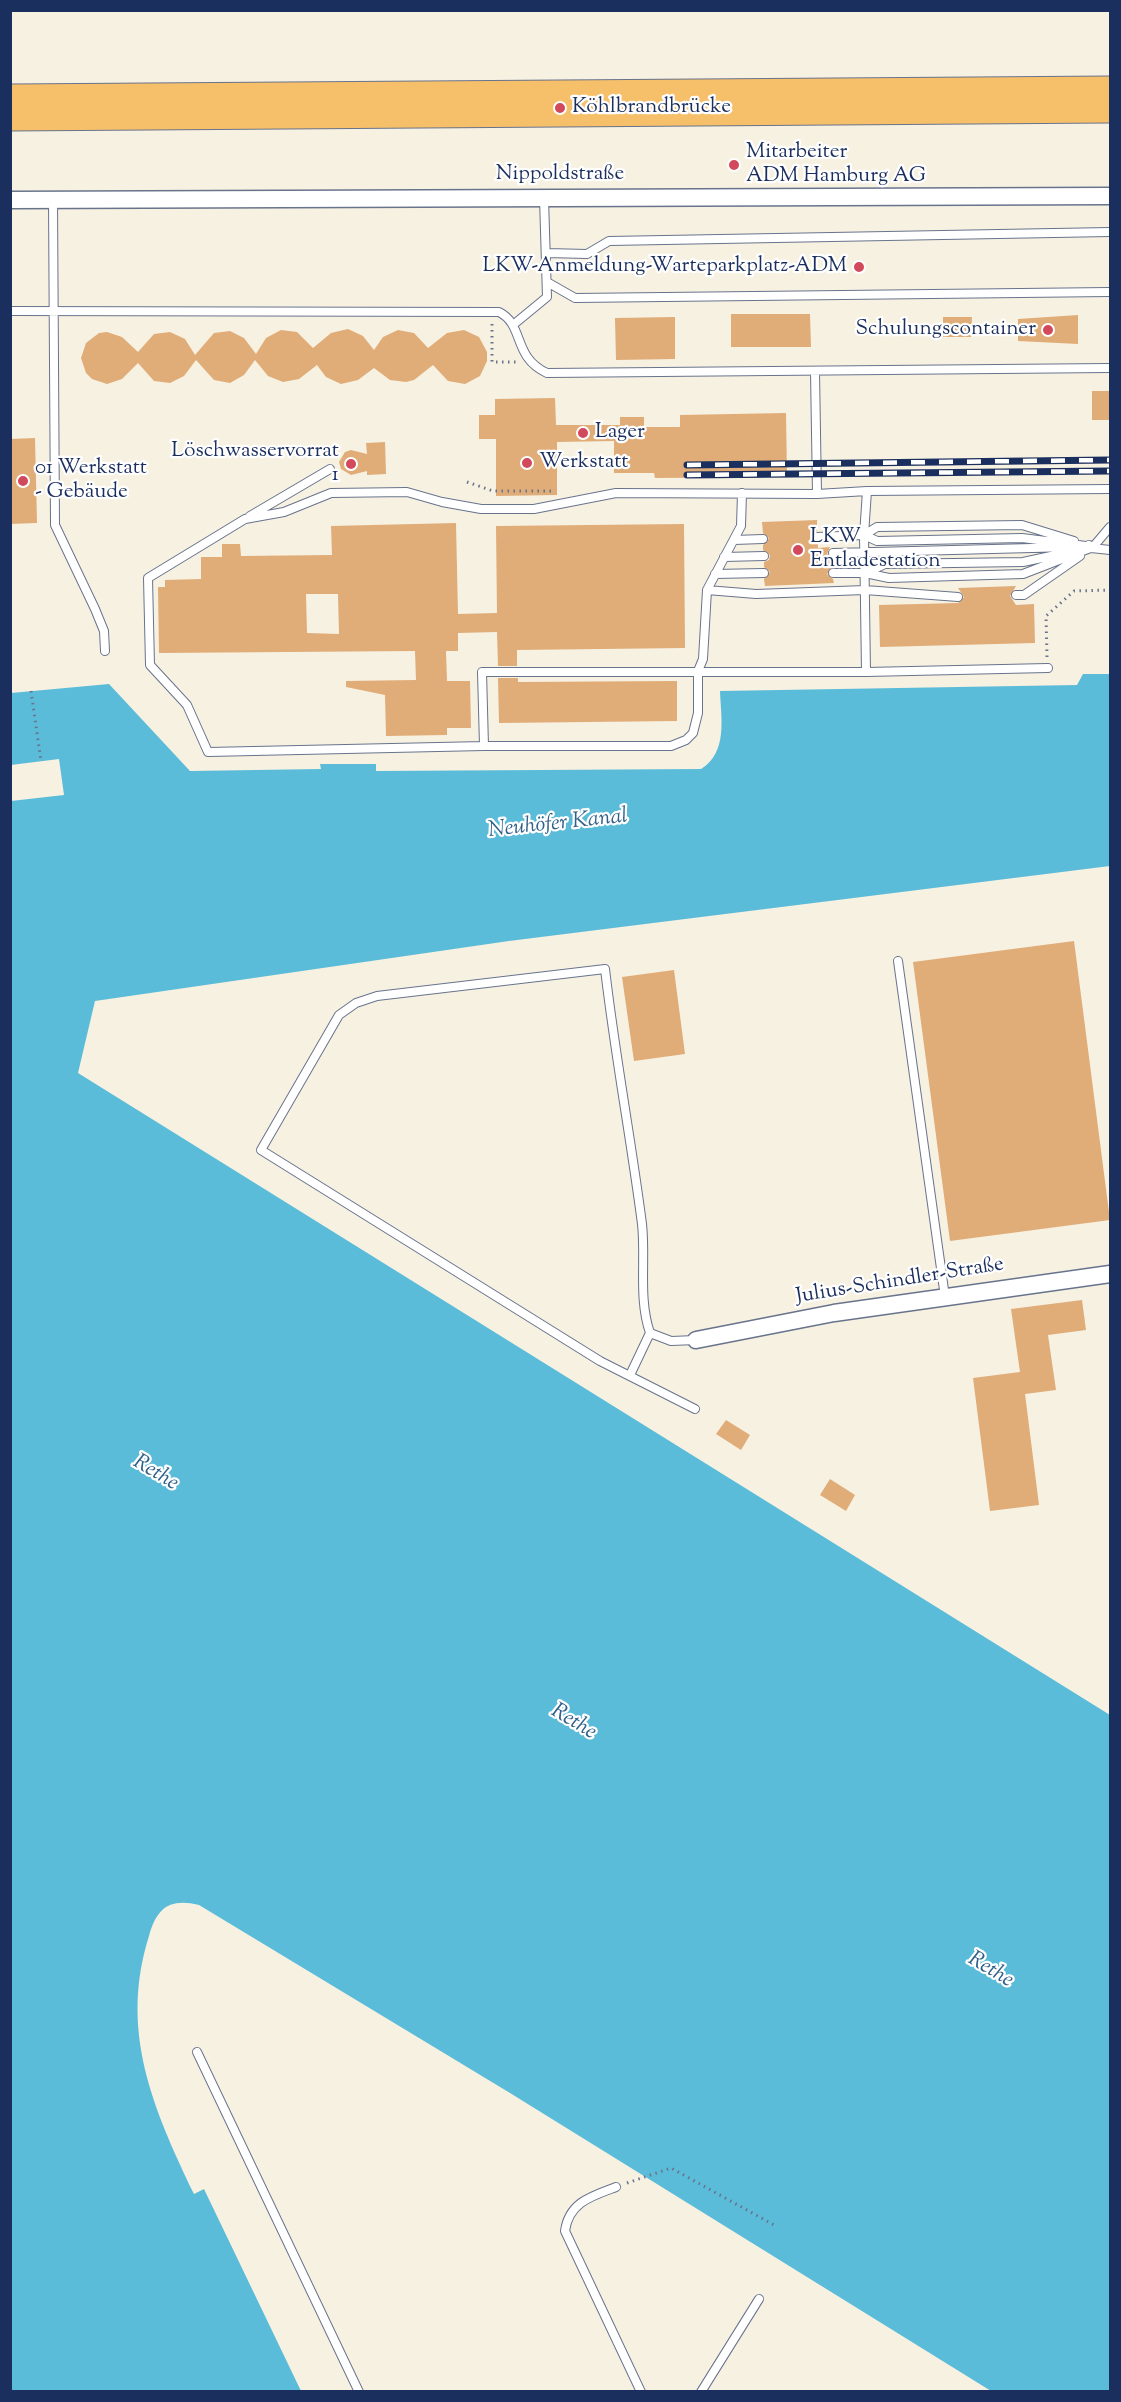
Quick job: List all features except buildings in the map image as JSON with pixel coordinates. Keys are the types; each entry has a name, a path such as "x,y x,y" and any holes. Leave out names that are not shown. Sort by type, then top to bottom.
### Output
{"main road":[{"path":"10,98 1110,90"},
{"path":"10,117 1110,109"}],"street":[{"name":"Nippoldstraße","path":"10,200 1110,196"},
{"name":"Julius-Schindler-Straße","path":"696,1340 834,1313 1110,1274"}],"lane":[{"path":"513,325 547,297 544,197"},
{"path":"53,200 55,525 104,630 105,651"},
{"path":"547,253 587,254 609,241 1110,232"},
{"path":"547,282 575,297 1110,292"},
{"path":"10,311 499,312 506,316 513,325 518,342 529,362 547,373 1110,368"},
{"path":"815,371 817,494"},
{"path":"330,469 148,578 150,665 187,705 208,752 484,746 671,746 686,740 693,733 698,713 698,671 703,659 706,590 741,526 742,493"},
{"path":"245,519 284,512 331,493 407,492 442,502 481,509 534,510 616,493 817,494 867,491 1110,489"},
{"path":"866,672 864,535 867,491"},
{"path":"864,535 877,527 1022,525 1093,547"},
{"path":"1020,595 1093,547 1110,527"},
{"path":"817,537 864,535 877,541 1022,538 1110,550"},
{"path":"734,540 763,539"},
{"path":"832,553 1093,547"},
{"path":"865,573 885,564 1023,562 1093,547"},
{"path":"833,573 865,573 889,578 1023,574 1093,547"},
{"path":"724,557 764,556"},
{"path":"716,574 764,573"},
{"path":"706,590 756,594 865,590 958,597"},
{"path":"484,746 482,672 866,672 1048,668"},
{"path":"898,961 945,1297"},
{"path":"630,1375 650,1333 643,1313 645,1263 642,1225 615,1057 605,969 377,996 356,1003 339,1015 261,1150 600,1361 694,1409"},
{"path":"650,1333 671,1341 696,1340"},
{"path":"197,2052 359,2391"},
{"path":"616,2187 587,2198 574,2207 567,2220 565,2232 641,2391"},
{"path":"701,2391 759,2299"}],"path":[{"path":"492,322 492,362 529,362"},
{"path":"1048,668 1046,616 1074,591 1110,590"},
{"path":"31,691 41,761"},
{"path":"616,2187 671,2168 774,2224"}],"water":[{"path":"1083,674 1110,674 1110,866 509,941 95,1001 78,1073 1110,1715 1110,2391 991,2391 510,2093 199,1905 180,1903 166,1907 156,1918 149,1936 141,1971 138,2004 139,2037 145,2068 165,2131 194,2194 204,2189 301,2391 11,2392 11,693 109,684 190,771 321,769 320,764 376,764 376,771 701,769 716,754 719,744 722,724 720,691 1077,685"}],"pier":[{"path":"59,759 64,795 11,801 11,765"}],"railway":[{"path":"687,465 1110,460"},
{"path":"687,475 1110,471"}],"place":[{"name":"Köhlbrandbrücke","path":"560,108"},
{"name":"Mitarbeiter ADM Hamburg AG","path":"734,165"},
{"name":"LKW-Anmeldung-Warteparkplatz-ADM","path":"859,267"},
{"name":"Schulungscontainer","path":"1048,330"},
{"name":"Lager","path":"583,433"},
{"name":"Werkstatt","path":"527,463"},
{"name":"Löschwasservorrat 1","path":"351,464"},
{"name":"01 Werkstatt - Gebäude","path":"23,481"},
{"name":"LKW Entladestation","path":"798,550"}],"water label":[{"name":"Neuhöfer Kanal","path":"558,825"},
{"name":"Rethe","path":"155,1474"},
{"name":"Rethe","path":"573,1723"},
{"name":"Rethe","path":"990,1971"}]}
